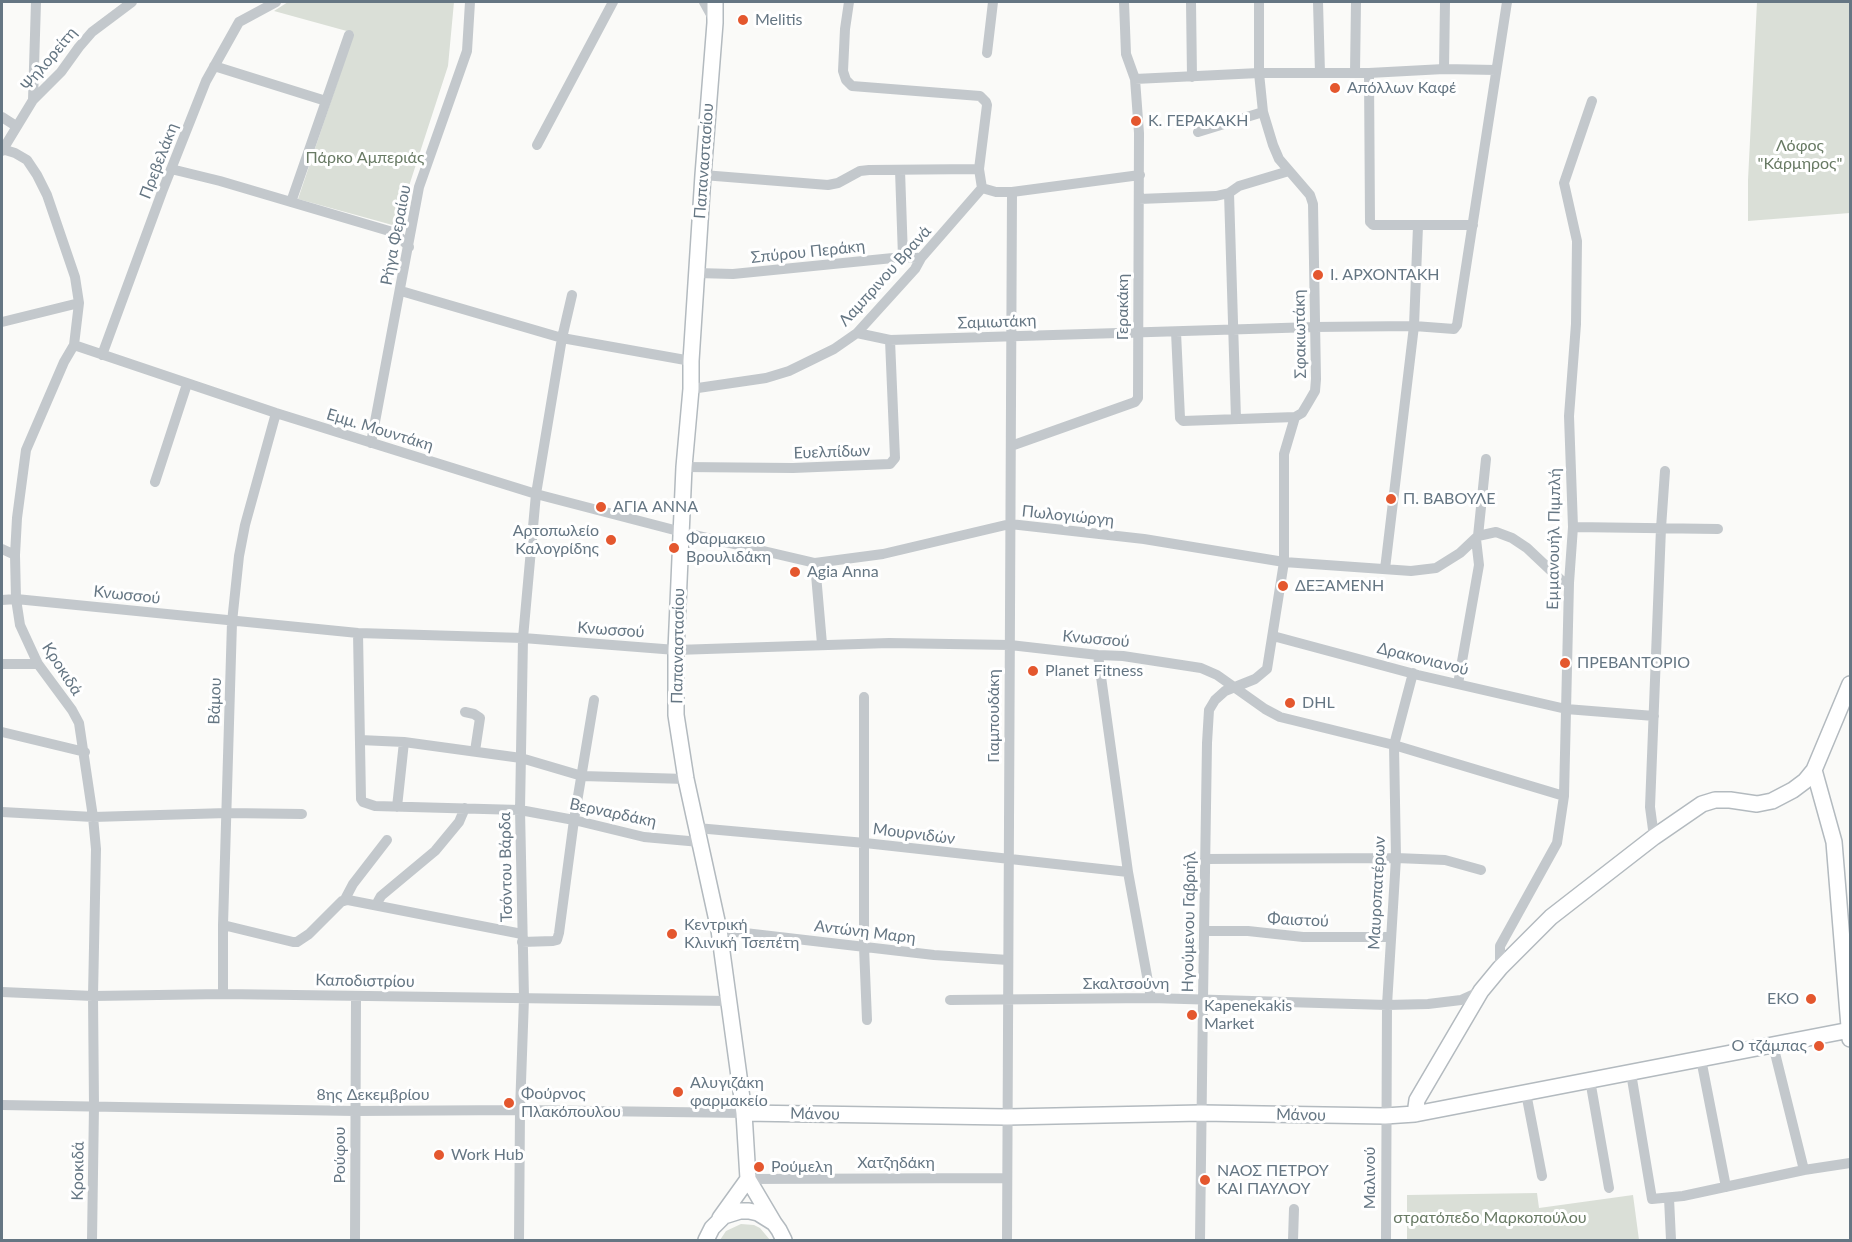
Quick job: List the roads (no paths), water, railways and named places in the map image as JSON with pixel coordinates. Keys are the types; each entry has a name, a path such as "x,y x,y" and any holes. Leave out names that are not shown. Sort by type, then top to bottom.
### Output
{"street":[{"path":"33,100 36,2"},
{"name":"Ψηλορείτη","path":"2,150 33,100 61,72 92,32 132,2"},
{"name":"Πρεβελάκη","path":"102,355 206,81 239,22 276,2"},
{"name":"Ρήγα Φεραίου","path":"372,443 419,187 467,51 470,2"},
{"path":"537,145 613,2"},
{"path":"704,2 715,23"},
{"name":"Παπαναστασίου","path":"715,2 691,361 692,388 684,467 676,650 676,715 686,779 719,930 744,1113 748,1179 784,1240"},
{"path":"849,2 843,70 846,80 852,86 980,96 984,99 987,105 979,169 982,188 996,192 1012,192 1140,175"},
{"path":"987,53 993,2"},
{"name":"Γερακάκη","path":"1011,446 1135,402 1138,398 1140,175 1135,79 1126,54 1124,2"},
{"path":"1191,2 1191,76"},
{"name":"Σφακιωτάκη","path":"1234,687 1255,680 1267,669 1284,562 1284,454 1294,417 1302,413 1315,391 1313,204 1310,195 1279,159 1263,112 1259,73 1259,2"},
{"path":"1318,2 1320,73"},
{"path":"1355,72 1356,2"},
{"path":"1444,69 1445,2"},
{"path":"1369,73 1370,222 1373,225 1473,225 1507,2"},
{"path":"291,202 349,35"},
{"path":"214,66 326,101"},
{"path":"1135,79 1259,73 1496,70"},
{"name":"Εµµανουήλ Πιµπλή","path":"1500,968 1500,946 1557,843 1564,796 1569,583 1573,527 1569,416 1576,324 1577,240 1564,183 1592,101"},
{"path":"1198,132 1263,112"},
{"path":"2,117 16,126"},
{"name":"Κροκιδά","path":"2,150 27,160 37,175 47,195 75,277 79,303 74,345 64,362 26,450 17,518 15,555 16,599 20,625 38,664 79,723 93,817 96,849 92,1240"},
{"path":"171,169 220,180 396,234 409,247"},
{"path":"703,175 828,185 838,183 860,171 979,169"},
{"path":"900,170 903,257"},
{"path":"1139,199 1195,198 1229,193 1239,186 1288,171"},
{"name":"Λαμπρινου Βρανά","path":"692,388 766,378 789,371 834,349 857,333 982,188"},
{"name":"Γιαμπουδάκη","path":"1007,1240 1012,192"},
{"path":"1229,193 1236,419"},
{"name":"Σαμιωτάκη","path":"857,333 890,340 1314,327 1414,326 1453,329 1456,327 1473,225"},
{"path":"1385,568 1414,326 1418,226"},
{"name":"Σπύρου Περάκη","path":"697,273 733,274 903,257 921,258"},
{"path":"401,291 562,338 691,361"},
{"name":"Τσόντου Βάρδα","path":"519,1240 524,998 520,810 523,638 536,494 562,338 572,295"},
{"path":"2,322 79,303"},
{"path":"1176,332 1180,418 1183,421 1294,417"},
{"name":"Ευελπίδων","path":"684,467 793,468 890,464 895,458 890,340"},
{"name":"Εμμ. Μουντάκη","path":"74,345 276,413 536,494 682,532"},
{"path":"155,482 187,384"},
{"name":"Βάμου","path":"223,994 232,622 239,556 245,525 276,413"},
{"path":"1458,684 1479,566 1477,538 1486,459"},
{"path":"1654,837 1650,807 1665,471"},
{"name":"Πωλογιώργη","path":"682,532 815,563 883,555 1010,524 1144,539 1284,562 1411,571 1436,568 1460,553 1477,538"},
{"path":"1573,527 1718,529"},
{"path":"1477,538 1496,532 1512,538 1527,548 1563,582 1569,583"},
{"path":"2,549 15,555"},
{"path":"815,563 822,644"},
{"name":"Κνωσσού","path":"2,600 16,599 358,633 523,638 676,650 889,643 1010,645 1123,656 1201,668 1217,675 1280,717 1394,745 1564,796"},
{"path":"358,633 360,740 404,742 521,758 582,776 686,779"},
{"name":"Δρακονιανού","path":"1273,636 1566,710 1654,716"},
{"path":"1098,655 1128,872 1151,998"},
{"path":"2,664 38,664"},
{"name":"Μαυροπατέρων","path":"1385,1116 1387,1005 1396,858 1394,745 1413,673"},
{"path":"1415,1114 1417,1100 1481,991 1500,968 1551,917 1654,837 1702,804 1715,800 1757,804 1772,801 1805,781 1814,770 1851,684"},
{"name":"Ηγούμενου Γαβριήλ","path":"1200,1240 1209,710 1215,700 1234,687"},
{"path":"864,698 864,947 867,1020"},
{"path":"344,900 522,938 557,940 560,933 574,820 594,699"},
{"path":"465,712 480,718 475,751"},
{"path":"2,732 85,752"},
{"name":"Βερναρδάκη","path":"360,740 361,799 375,806 520,810 644,837 699,835"},
{"path":"397,807 404,742"},
{"path":"1814,770 1834,842 1851,1039"},
{"path":"376,905 381,896 435,851 459,822 465,808"},
{"path":"2,812 93,817 227,813 302,814"},
{"name":"Μουρνιδών","path":"699,835 865,843 1128,872"},
{"path":"223,925 297,942 309,934 344,900 353,884 387,840"},
{"path":"1205,859 1396,858 1445,860 1482,870"},
{"name":"Αντώνη Μαρη","path":"719,930 934,955 1008,960"},
{"name":"Φαιστού","path":"1204,931 1248,931 1303,937 1391,937"},
{"name":"Σκαλτσούνη","path":"950,1000 1151,998 1387,1005 1461,1000 1481,991"},
{"name":"Καποδιστρίου","path":"2,992 93,996 223,994 729,1001"},
{"name":"Ρούφου","path":"355,1240 356,997"},
{"name":"Μάνου","path":"744,1113 1007,1117 1201,1113 1385,1116 1415,1114 1850,1030"},
{"path":"1773,1045 1804,1170"},
{"path":"1701,1059 1726,1187"},
{"path":"1631,1073 1652,1199 1669,1198 1804,1170 1851,1163"},
{"path":"1590,1080 1609,1188"},
{"path":"1526,1093 1542,1176"},
{"name":"8ης Δεκεμβρίου","path":"2,1106 744,1113"},
{"name":"Μαλινού","path":"1385,1116 1386,1240"},
{"name":"Χατζηδάκη","path":"748,1179 1007,1178"},
{"path":"706,1240 712,1228 748,1179"},
{"path":"1669,1198 1671,1240"},
{"path":"1293,1240 1294,1209"},
{"path":"717,1221 732,1213 749,1211 758,1213 774,1223"}],"place":[{"name":"Melitis","path":"743,20"},
{"name":"Απόλλων Καφέ","path":"1335,88"},
{"name":"Κ. ΓΕΡΑΚΑΚΗ","path":"1136,121"},
{"name":"Ι. ΑΡΧΟΝΤΑΚΗ","path":"1318,275"},
{"name":"Π. ΒΑΒΟΥΛΕ","path":"1391,499"},
{"name":"ΑΓΙΑ ΑΝΝΑ","path":"601,507"},
{"name":"Αρτοπωλείο Καλογρίδης","path":"611,540"},
{"name":"Φαρμακειο Βρουλιδάκη","path":"674,548"},
{"name":"Agia Anna","path":"795,572"},
{"name":"ΔΕΞΑΜΕΝΗ","path":"1283,586"},
{"name":"ΠΡΕΒΑΝΤΟΡΙΟ","path":"1565,663"},
{"name":"Planet Fitness","path":"1033,671"},
{"name":"DHL","path":"1290,703"},
{"name":"Κεντρική Κλινική Τσεπέτη","path":"672,934"},
{"name":"EKO","path":"1811,999"},
{"name":"Kapenekakis Market","path":"1192,1015"},
{"name":"Ο τζάμπας","path":"1819,1046"},
{"name":"Αλυγιζάκη φαρμακείο","path":"678,1092"},
{"name":"Φούρνος Πλακόπουλου","path":"509,1103"},
{"name":"Work Hub","path":"439,1155"},
{"name":"Ρούμελη","path":"759,1167"},
{"name":"ΝΑΟΣ ΠΕΤΡΟΥ ΚΑΙ ΠΑΥΛΟΥ","path":"1205,1180"}],"park label":[{"name":"Λόφος \"Κάρμηρος\"","path":"1800,155"},
{"name":"Πάρκο Αμπεριάς","path":"365,158"},
{"name":"στρατόπεδο Μαρκοπούλου","path":"1490,1218"}]}
